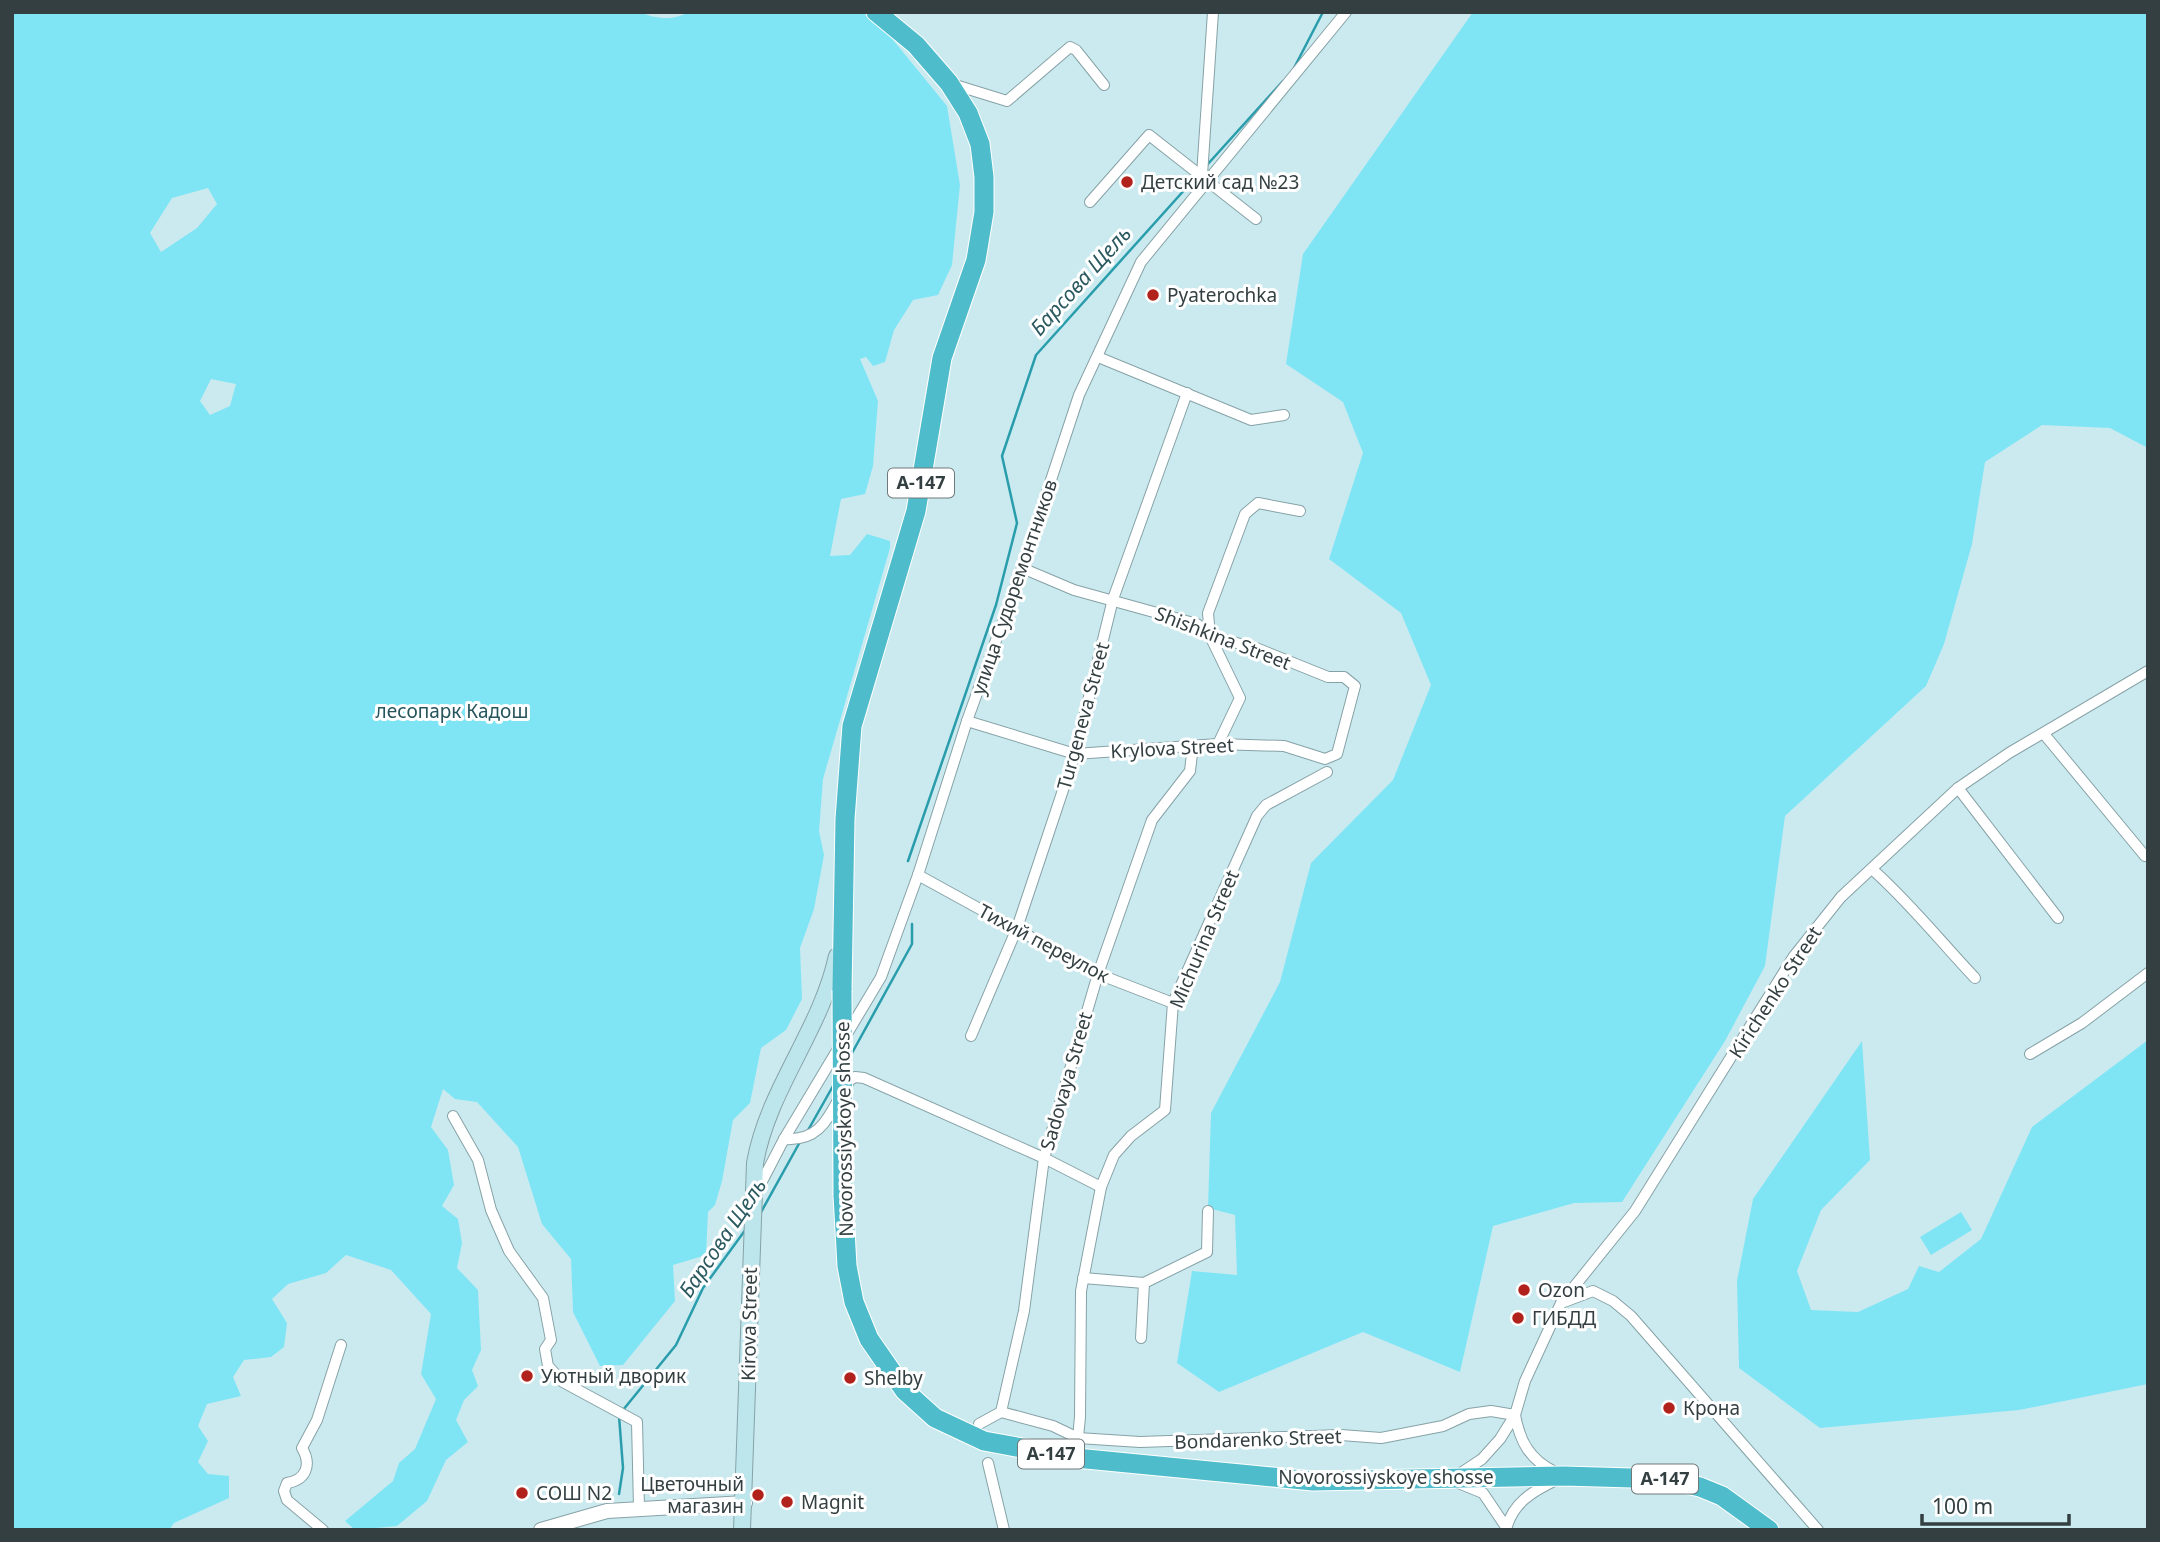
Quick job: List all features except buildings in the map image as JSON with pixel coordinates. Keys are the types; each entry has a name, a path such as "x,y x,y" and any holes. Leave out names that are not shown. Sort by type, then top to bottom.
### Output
{"highway":[{"name":"Novorossiyskoye shosse","path":"876,12 916,45 950,83 968,113 980,144 984,177 981,235 942,358 916,512 852,726 847,779 843,926 844,1195 847,1266 854,1302 869,1339 905,1391 934,1418 961,1433 1020,1450 1313,1481 1639,1477 1700,1486 1722,1496 1762,1524"}],"main road":[{"name":"Kirova Street","path":"742,1530 745,1503 751,1205 761,1131 817,1015 832,977 843,926"}],"street":[{"path":"1206,178 1213,12"},
{"name":"улица Судоремонтников","path":"751,1205 784,1139 881,976 918,876 967,721 1023,568 1079,396 1141,262 1206,178 1346,12"},
{"path":"950,83 1007,101 1070,47 1076,50 1104,85"},
{"path":"1090,202 1149,135 1256,219"},
{"path":"1098,356 1251,420 1284,415"},
{"name":"Turgeneva Street","path":"971,1035 1017,928 1075,754 1113,599 1187,393"},
{"path":"1218,744 1240,698 1210,635 1208,613 1245,514 1258,503 1275,503 1300,511"},
{"name":"Shishkina Street","path":"1023,568 1074,590 1197,624 1210,635 1256,648 1328,677 1344,677 1355,686 1337,754"},
{"name":"Kirichenko Street","path":"1515,1415 1525,1381 1561,1303 1635,1211 1794,956 1841,897 1958,788 2148,671"},
{"name":"Krylova Street","path":"967,721 1075,754 1218,744 1284,746 1325,759 1337,754"},
{"path":"2044,734 2145,856"},
{"name":"Sadovaya Street","path":"1001,1412 1024,1311 1044,1158 1098,974 1152,820 1190,771 1193,745"},
{"name":"Michurina Street","path":"1076,1458 1083,1278 1101,1187 1115,1156 1123,1146 1165,1110 1173,1003 1257,816 1266,805 1327,772"},
{"path":"1958,788 2058,918"},
{"path":"1873,870 1906,900 1920,920 1975,978"},
{"name":"Тихий переулок","path":"918,876 1098,974 1173,1003"},
{"path":"2031,1054 2082,1023 2148,973"},
{"path":"784,1139 798,1140 813,1135 822,1127 845,1087 855,1077 1044,1158 1101,1187"},
{"path":"453,1116 478,1160 491,1210 509,1251 543,1298 551,1340 545,1349 548,1366 563,1382 637,1422 639,1508"},
{"path":"1083,1278 1144,1283 1207,1252 1208,1211"},
{"path":"1141,1338 1144,1283"},
{"path":"1561,1303 1593,1291 1613,1301 1631,1316 1818,1530"},
{"path":"323,1530 287,1500 284,1491 287,1483 299,1481 305,1474 307,1457 302,1448 317,1420 341,1345"},
{"name":"Bondarenko Street","path":"1001,1412 1053,1426 1078,1438 1164,1442 1205,1437 1341,1435 1381,1438 1443,1426 1469,1414 1491,1411 1515,1415"},
{"path":"979,1424 1001,1412"},
{"path":"1515,1415 1526,1451 1543,1466 1564,1476"},
{"path":"1449,1479 1482,1459 1515,1415"},
{"path":"988,1464 1004,1530"},
{"path":"1449,1479 1483,1493 1506,1528 1523,1499 1564,1476"},
{"path":"541,1530 595,1513 745,1503"}],"green space":[{"name":"лесопарк Кадош","path":"12,12 641,12 664,18 677,17 688,12 862,12 889,35 947,106 960,185 952,265 938,295 913,300 894,330 885,362 873,366 866,357 860,359 878,401 873,466 865,494 841,499 830,556 850,555 867,534 890,541 890,548 823,779 819,831 824,855 814,909 800,948 802,999 786,1030 761,1048 750,1103 733,1120 722,1181 715,1205 708,1212 706,1255 673,1265 675,1301 623,1365 600,1366 573,1312 571,1259 542,1224 518,1147 477,1102 455,1099 443,1089 431,1127 448,1150 454,1185 442,1206 458,1219 462,1243 457,1268 478,1290 481,1350 472,1370 478,1386 464,1400 456,1420 468,1442 446,1460 427,1501 397,1526 355,1530 345,1521 393,1481 399,1463 415,1449 436,1399 421,1374 431,1314 391,1270 346,1255 326,1273 288,1284 272,1299 287,1323 284,1347 271,1357 244,1360 233,1377 241,1396 207,1404 198,1426 208,1441 198,1462 208,1474 229,1476 229,1498 174,1523 169,1530 12,1530","holes":["208,188 217,204 197,228 161,252 150,233 172,198","211,379 236,384 230,406 210,415 200,401"]},
{"path":"1473,12 2148,12 2148,448 2110,428 2042,425 1985,462 1972,544 1944,644 1926,686 1785,816 1765,966 1725,1041 1622,1202 1574,1203 1493,1226 1460,1372 1363,1332 1219,1392 1177,1363 1192,1271 1237,1275 1235,1215 1208,1208 1211,1113 1280,982 1311,863 1393,780 1431,685 1401,613 1329,559 1363,453 1343,402 1286,364 1303,254"},
{"path":"2148,1040 2148,1384 2019,1410 1820,1428 1739,1368 1737,1281 1753,1199 1862,1041 1870,1160 1821,1210 1797,1271 1811,1310 1858,1312 1908,1289 1919,1266 1939,1272 1981,1239 2032,1127"},
{"path":"1961,1212 1972,1230 1931,1255 1920,1237"}],"waterway":[{"name":"Барсова Щель","path":"1294,68 1323,12"},
{"name":"Барсова Щель","path":"1207,165 1283,81"},
{"name":"Барсова Щель","path":"908,861 996,605 1017,523 1002,456 1036,355 1196,177"},
{"name":"Барсова Щель","path":"852,1053 912,944 912,924"},
{"name":"Барсова Щель","path":"807,1132 833,1086"},
{"name":"Барсова Щель","path":"760,1214 801,1140"},
{"name":"Барсова Щель","path":"623,1410 676,1345 703,1288 746,1229"},
{"name":"Барсова Щель","path":"619,1416 623,1468 619,1494"}],"place":[{"name":"Детский сад №23","path":"1127,182"},
{"name":"Pyaterochka","path":"1153,295"},
{"name":"Ozon","path":"1524,1290"},
{"name":"ГИБДД","path":"1518,1318"},
{"name":"Уютный дворик","path":"527,1376"},
{"name":"Shelby","path":"850,1378"},
{"name":"Крона","path":"1669,1408"},
{"name":"СОШ N2","path":"522,1493"},
{"name":"Цветочный магазин","path":"758,1495"},
{"name":"Magnit","path":"787,1502"}]}
